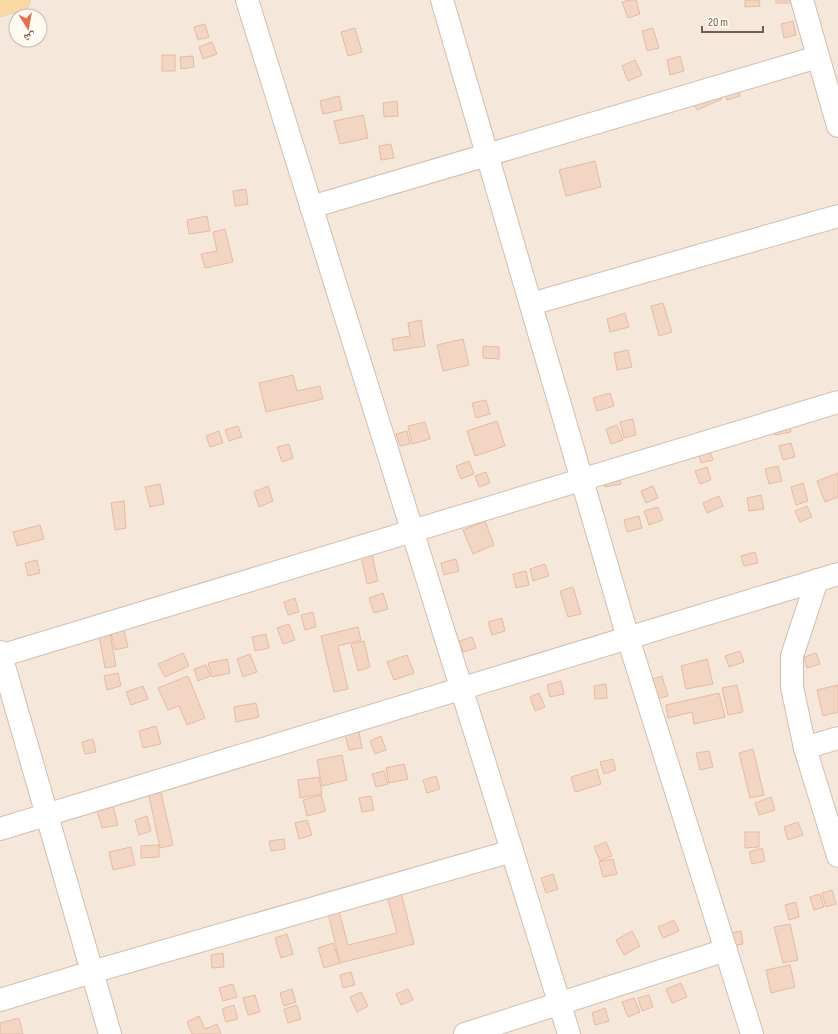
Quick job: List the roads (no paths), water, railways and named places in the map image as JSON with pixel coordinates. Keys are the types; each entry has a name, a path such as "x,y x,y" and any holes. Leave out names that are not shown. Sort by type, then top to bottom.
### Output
{"main road":[{"path":"0,6 19,0"}],"street":[{"path":"247,0 569,1034"},
{"path":"442,0 628,638 752,1034"},
{"path":"802,0 838,126"},
{"path":"311,207 818,57"},
{"path":"531,304 838,216"},
{"path":"110,1034 0,655 838,402"},
{"path":"0,829 838,574"},
{"path":"817,580 792,656 792,687 805,748 838,856"},
{"path":"805,748 838,738"},
{"path":"0,1000 512,851"},
{"path":"465,1034 726,950"}]}
